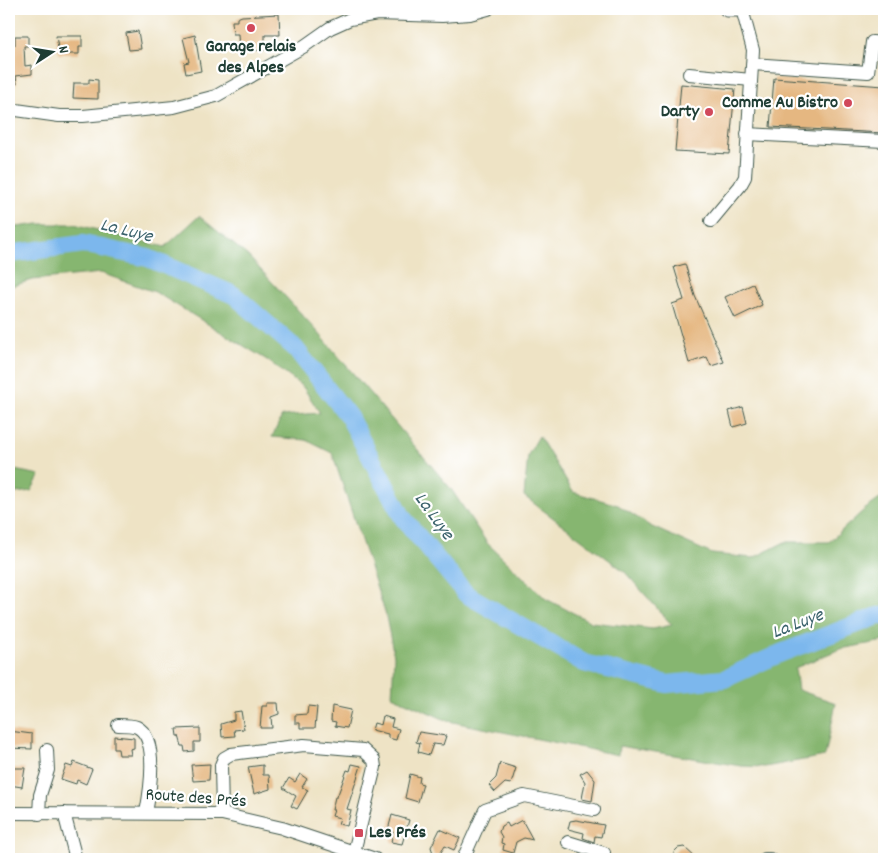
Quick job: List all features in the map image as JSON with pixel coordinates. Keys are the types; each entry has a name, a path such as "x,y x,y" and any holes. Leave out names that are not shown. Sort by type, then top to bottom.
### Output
{"main road":[{"path":"727,9 740,9"}],"street":[{"path":"9,109 59,116 84,116 174,107 216,96 350,19 377,14 442,16 470,14 488,9"},
{"path":"711,221 740,186 744,177 753,64 751,38 740,9"},
{"path":"753,64 868,72 872,42 884,43"},
{"path":"690,74 752,80"},
{"path":"748,134 884,142"},
{"path":"118,725 136,726 148,736 152,748 146,813"},
{"path":"222,814 221,765 224,758 230,754 304,745 363,750 374,760 376,767 354,852"},
{"path":"38,814 40,795 48,770 47,750"},
{"path":"463,859 485,810 524,796 594,810"},
{"name":"Route des Prés","path":"9,813 222,814 282,828 375,859"},
{"path":"64,813 76,859"},
{"path":"568,842 604,853 602,859"},
{"path":"765,859 770,859"}],"green space":[{"path":"199,216 248,256 317,331 451,489 487,543 546,599 591,622 653,629 672,625 624,571 524,496 528,455 539,436 573,492 618,505 650,526 712,554 753,558 785,542 829,542 864,510 884,496 884,641 840,649 795,668 798,690 836,703 825,756 765,767 741,766 619,746 618,755 448,721 392,696 394,656 385,612 332,453 306,440 272,437 282,416 320,413 303,387 267,360 155,292 101,273 32,280 9,287 9,228 39,224 74,224 165,247"},
{"path":"9,469 40,475 31,491 9,494"}],"building":[{"path":"279,14 280,35 265,35 265,50 239,51 238,34 233,34 232,21 237,21 237,18 242,16"},
{"path":"138,31 141,49 129,50 126,33"},
{"path":"195,35 201,71 186,74 184,63 189,62 183,38"},
{"path":"15,36 28,36 28,46 24,46 25,66 32,65 32,74 16,76 17,84 9,84 9,60 11,60 11,46 15,45"},
{"path":"56,36 82,36 82,47 79,47 79,54 59,54"},
{"path":"774,78 884,86 884,133 770,127"},
{"path":"89,79 98,80 98,99 73,98 74,83 89,83"},
{"path":"681,84 735,89 729,154 675,151"},
{"path":"685,264 695,296 724,362 711,366 707,357 689,363 672,304 684,300 674,267"},
{"path":"753,284 762,305 735,318 725,297"},
{"path":"743,407 747,423 733,427 729,411"},
{"path":"267,703 278,703 279,714 271,717 272,728 260,728 262,706 267,706"},
{"path":"308,706 317,707 315,728 300,728 300,723 295,723 295,715 307,714"},
{"path":"332,706 351,710 347,728 335,726 336,722 331,721"},
{"path":"241,711 244,729 234,730 235,736 222,737 221,724 234,720 234,712"},
{"path":"383,716 393,719 391,727 399,729 396,740 388,738 388,734 372,730 374,723 381,725"},
{"path":"200,728 200,742 194,742 194,751 185,752 179,736 177,736 176,729"},
{"path":"9,731 32,734 32,749 9,748"},
{"path":"419,732 446,736 443,745 433,744 429,755 418,752 420,743 416,742"},
{"path":"114,736 134,738 134,748 130,749 131,755 119,755 118,749 114,749"},
{"path":"74,762 92,769 86,784 77,780 76,784 61,779 66,765 72,767"},
{"path":"500,763 516,768 511,784 505,783 495,792 489,785 496,778"},
{"path":"210,764 209,780 193,781 191,765"},
{"path":"352,764 361,766 347,809 351,810 347,826 338,824 340,818 332,816 334,810 332,810 335,797 337,797 347,770 350,771"},
{"path":"263,765 263,775 269,775 270,789 254,794 248,767"},
{"path":"12,768 25,768 22,787 9,785 9,774 12,774"},
{"path":"587,770 595,780 592,801 582,799 585,782 580,774"},
{"path":"300,774 307,779 302,787 308,790 297,809 291,806 296,796 283,788 289,778 295,782"},
{"path":"410,774 420,777 419,783 423,784 418,802 405,798"},
{"path":"392,815 409,820 402,844 391,842 393,832 388,830"},
{"path":"522,820 533,840 524,838 516,842 513,853 503,850 504,844 501,843 502,837 499,832 501,826 507,823 509,827"},
{"path":"576,820 604,825 601,837 595,836 594,842 583,838 584,833 568,829 570,821"},
{"path":"440,829 460,838 454,850 445,846 439,855 434,856 431,847"},
{"path":"684,847 697,859 675,859 674,852 678,848"}],"waterway":[{"name":"La Luye","path":"9,254 83,244 148,258 234,295 295,348 349,417 403,518 466,594 584,663 667,684 724,679 781,653 878,616 884,616"}],"place":[{"name":"Garage relais des Alpes","path":"251,28"},
{"name":"Comme Au Bistro","path":"848,103"},
{"name":"Darty","path":"709,112"},
{"name":"Les Prés","path":"359,833"}]}
